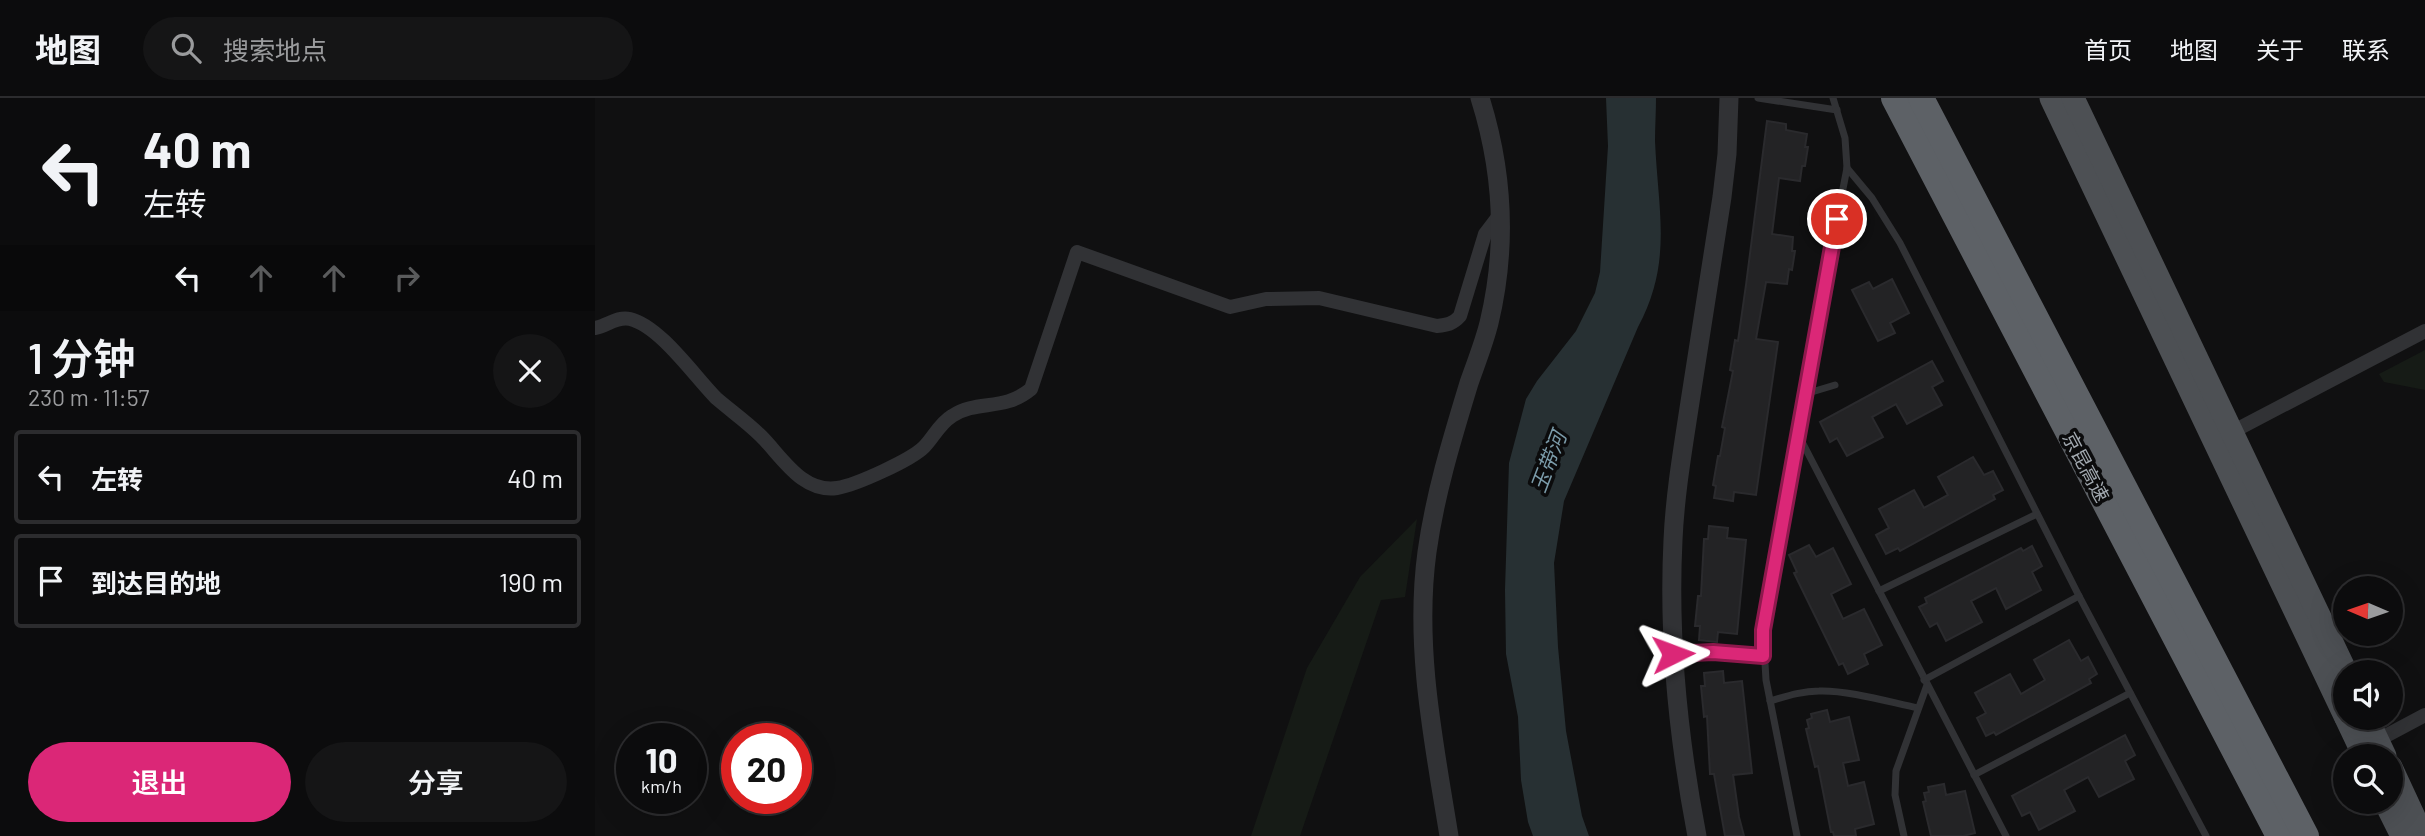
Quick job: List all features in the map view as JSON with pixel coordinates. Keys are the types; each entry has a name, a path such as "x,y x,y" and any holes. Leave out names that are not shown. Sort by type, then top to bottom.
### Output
{"highway":[{"name":"京昆高速","path":"1893,98 2279,836"},
{"name":"京昆高速","path":"1921,98 2306,836"}],"main road":[{"path":"2051,98 2333,692"},
{"path":"2073,98 2340,660"},
{"path":"2357,730 2370,744"},
{"path":"2403,793 2423,836"},
{"path":"2391,814 2402,836"}],"street":[{"path":"1449,836 1429,703 1422,630 1423,594 1426,555 1439,487 1488,324 1497,274 1501,213 1494,155 1480,98"},
{"path":"1697,836 1678,718 1671,582 1675,506 1722,197 1729,98"},
{"path":"595,328 622,319 639,322 665,342 716,397 760,435 795,474 807,481 838,488 911,458 926,445 943,422 955,414 978,407 1007,404 1031,389 1077,252 1230,307 1266,299 1319,298 1437,326 1453,323 1460,316 1485,234 1501,213"},
{"path":"2232,432 2425,331"},
{"path":"2386,744 2425,715"}],"lane":[{"path":"1758,98 1837,110"},
{"path":"1797,836 1770,701 1763,656 1763,630 1847,168 1845,138 1833,98"},
{"path":"1847,168 1872,198 1901,243 2079,596 2206,836"},
{"path":"1805,394 1835,385"},
{"path":"1798,434 2007,836"},
{"path":"1879,591 2037,514"},
{"path":"1904,836 1895,795 1896,771 1926,682 2079,596"},
{"path":"1673,654 1713,652 1763,656"},
{"path":"1770,701 1796,693 1822,690 1918,708"},
{"path":"1974,775 2130,693"}],"shaded area":[{"path":"2425,350 2425,390 2384,382 2379,374"},
{"path":"1417,519 1405,597 1381,600 1300,836 1251,836 1307,668 1360,577"}],"water":[{"name":"玉带河","path":"1606,98 1656,98 1660,258 1649,303 1564,501 1554,563 1566,731 1582,816 1589,836 1533,836 1521,780 1518,717 1506,654 1509,463 1526,399 1576,331 1595,293 1600,272 1608,146"}],"building":[{"path":"1767,121 1786,124 1786,130 1807,134 1805,147 1808,147 1800,181 1779,178 1772,234 1793,237 1792,251 1795,251 1787,284 1766,282 1756,339 1778,342 1756,495 1734,492 1733,501 1714,498 1716,486 1713,485 1725,428 1722,427 1733,371 1730,370 1735,340 1738,341"},
{"path":"1892,279 1909,313 1890,323 1895,333 1878,341 1852,290 1869,282 1873,289"},
{"path":"1932,361 1943,381 1932,387 1942,405 1907,424 1896,404 1872,417 1883,437 1847,456 1837,438 1830,442 1820,422"},
{"path":"1973,457 1984,475 1993,471 2003,490 1993,495 1995,499 1900,551 1898,548 1886,554 1876,535 1889,528 1879,509 1914,490 1924,508 1948,495 1938,477"},
{"path":"1709,526 1728,528 1727,538 1746,540 1737,634 1718,632 1717,642 1699,640 1700,626 1695,626 1698,596 1701,596 1704,539 1708,539"},
{"path":"1809,545 1816,557 1833,548 1851,584 1831,594 1843,619 1864,609 1882,645 1864,654 1868,664 1848,674 1843,663 1839,665 1794,573 1797,572 1789,555"},
{"path":"2032,546 2042,566 2032,572 2041,590 2006,609 1996,588 1971,601 1982,622 1946,641 1937,623 1930,627 1919,607 1927,603 1925,598 2021,548 2023,551"},
{"path":"2069,640 2081,661 2088,657 2097,674 2089,679 2091,683 1996,735 1994,732 1986,736 1977,718 1986,713 1975,693 2010,674 2021,694 2045,680 2034,660"},
{"path":"1723,671 1724,683 1742,681 1752,773 1733,775 1744,836 1725,836 1714,774 1710,774 1707,716 1704,717 1701,686 1705,686 1704,673"},
{"path":"1827,710 1830,722 1849,717 1859,760 1843,763 1848,786 1864,782 1874,824 1855,829 1856,836 1834,836 1831,832 1818,766 1815,767 1806,729 1809,728 1807,720 1812,718 1811,714"},
{"path":"2125,735 2135,755 2125,761 2134,779 2099,797 2088,777 2064,790 2075,811 2039,830 2030,812 2022,816 2012,796"},
{"path":"1944,784 1946,795 1965,791 1975,833 1963,836 1931,836 1923,802 1926,801 1924,793 1929,792 1928,787"}],"route":[{"path":"1673,654 1713,652 1763,656 1763,630 1837,219"}]}
